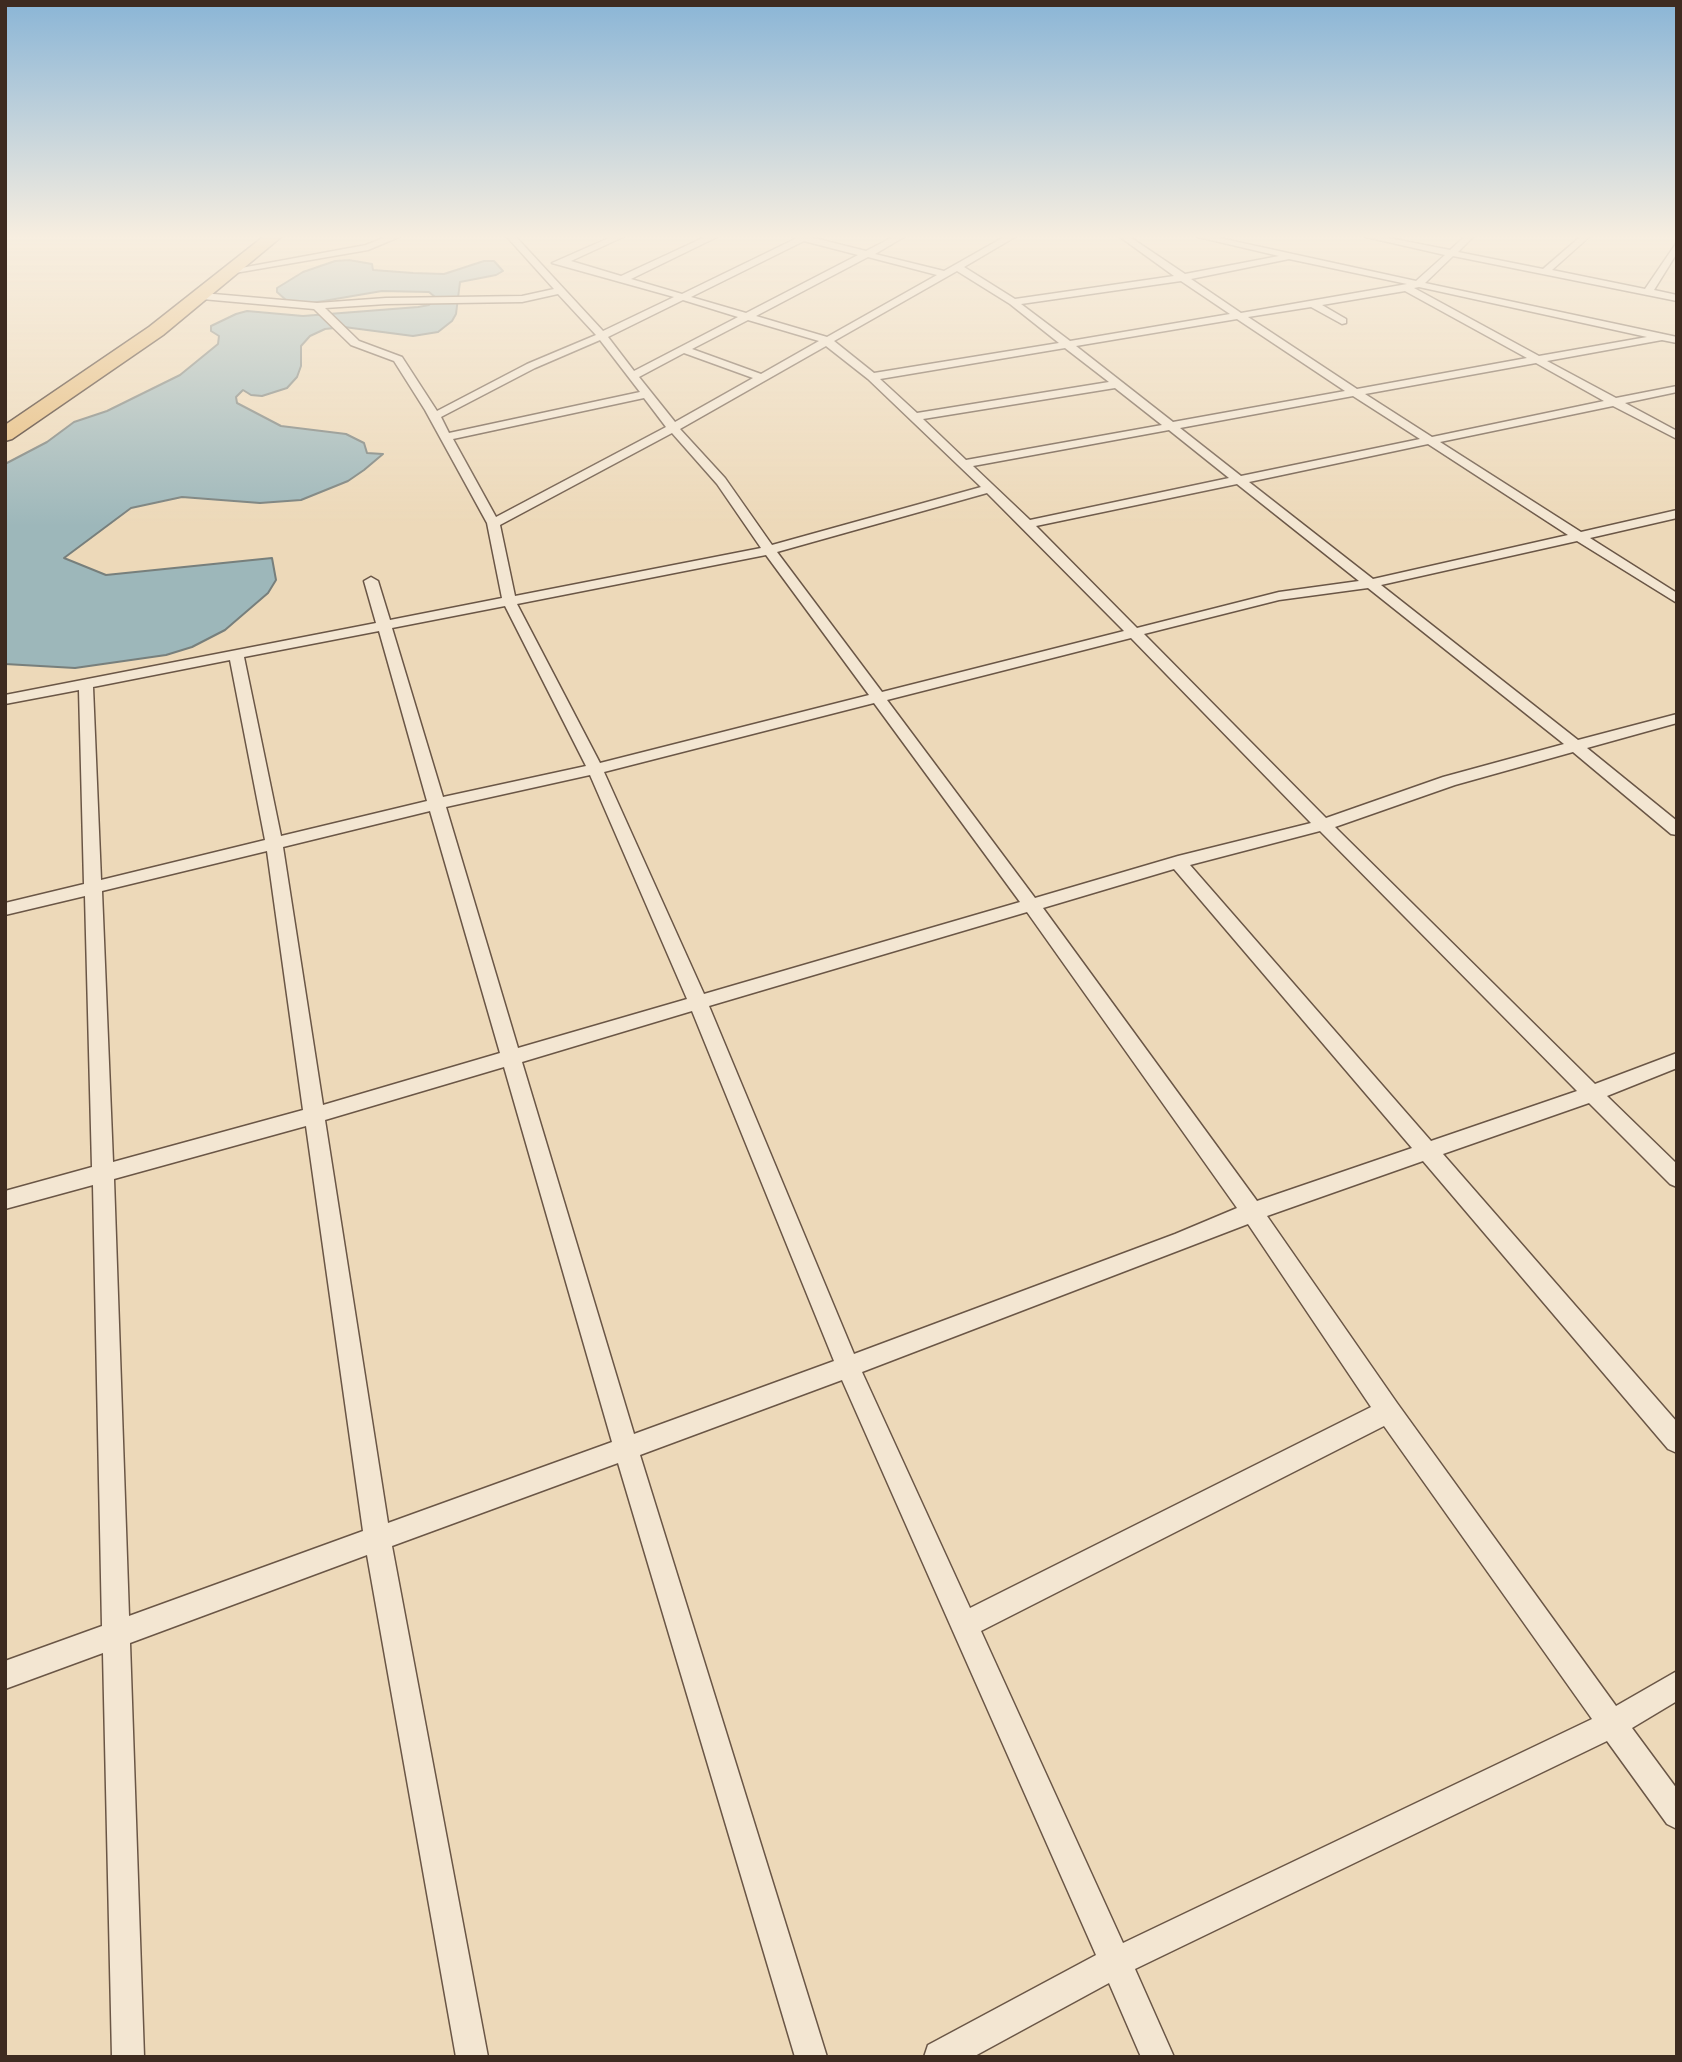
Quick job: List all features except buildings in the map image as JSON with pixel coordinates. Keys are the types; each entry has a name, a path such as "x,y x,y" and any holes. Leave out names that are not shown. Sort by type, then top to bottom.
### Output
{"highway":[{"path":"5,435 152,333"}],"street":[{"path":"346,333 355,342 398,359 435,416 493,523 509,601 595,769 698,1002 848,1367 1158,2057"},
{"path":"599,333 673,428 721,481 769,551 1032,906 1251,1212 1388,1411 1677,1814"},
{"path":"435,416 531,366 608,333"},
{"path":"632,376 717,333"},
{"path":"803,333 826,340 872,377 990,488 1677,1178"},
{"path":"493,523 673,428 838,333"},
{"path":"1053,333 1577,747 1677,830"},
{"path":"872,377 1131,333"},
{"path":"1266,333 1677,599"},
{"path":"1489,333 1677,436"},
{"path":"1644,333 1677,340"},
{"path":"964,464 1661,337"},
{"path":"684,350 760,377"},
{"path":"914,416 1117,384"},
{"path":"1027,524 1677,389"},
{"path":"446,437 646,394"},
{"path":"5,700 769,551 990,488"},
{"path":"5,909 436,804 595,769 1279,596 1369,584 1677,514"},
{"path":"371,581 382,626 626,1449 811,2057"},
{"path":"236,654 274,843 377,1538 472,2057"},
{"path":"86,684 103,1171 128,2057"},
{"path":"5,1200 315,1115 1178,862 1323,825 1449,781 1677,718"},
{"path":"1178,862 1677,1441"},
{"path":"5,1675 848,1367 1183,1241 1251,1212 1593,1093 1677,1060"},
{"path":"963,1626 1388,1411"},
{"path":"940,2057 1114,1963 1612,1724 1677,1685"}],"water":[{"path":"215,333 316,333 301,346 301,366 297,377 287,388 262,396 251,395 243,390 236,397 237,403 281,426 346,434 364,443 367,453 383,454 348,481 301,500 260,503 182,497 131,508 64,558 106,575 272,558 276,580 268,593 225,630 192,647 166,655 75,668 5,664 5,464 47,442 74,422 107,411 180,375 218,344 219,336"},
{"path":"392,333 430,333 413,336"}]}
